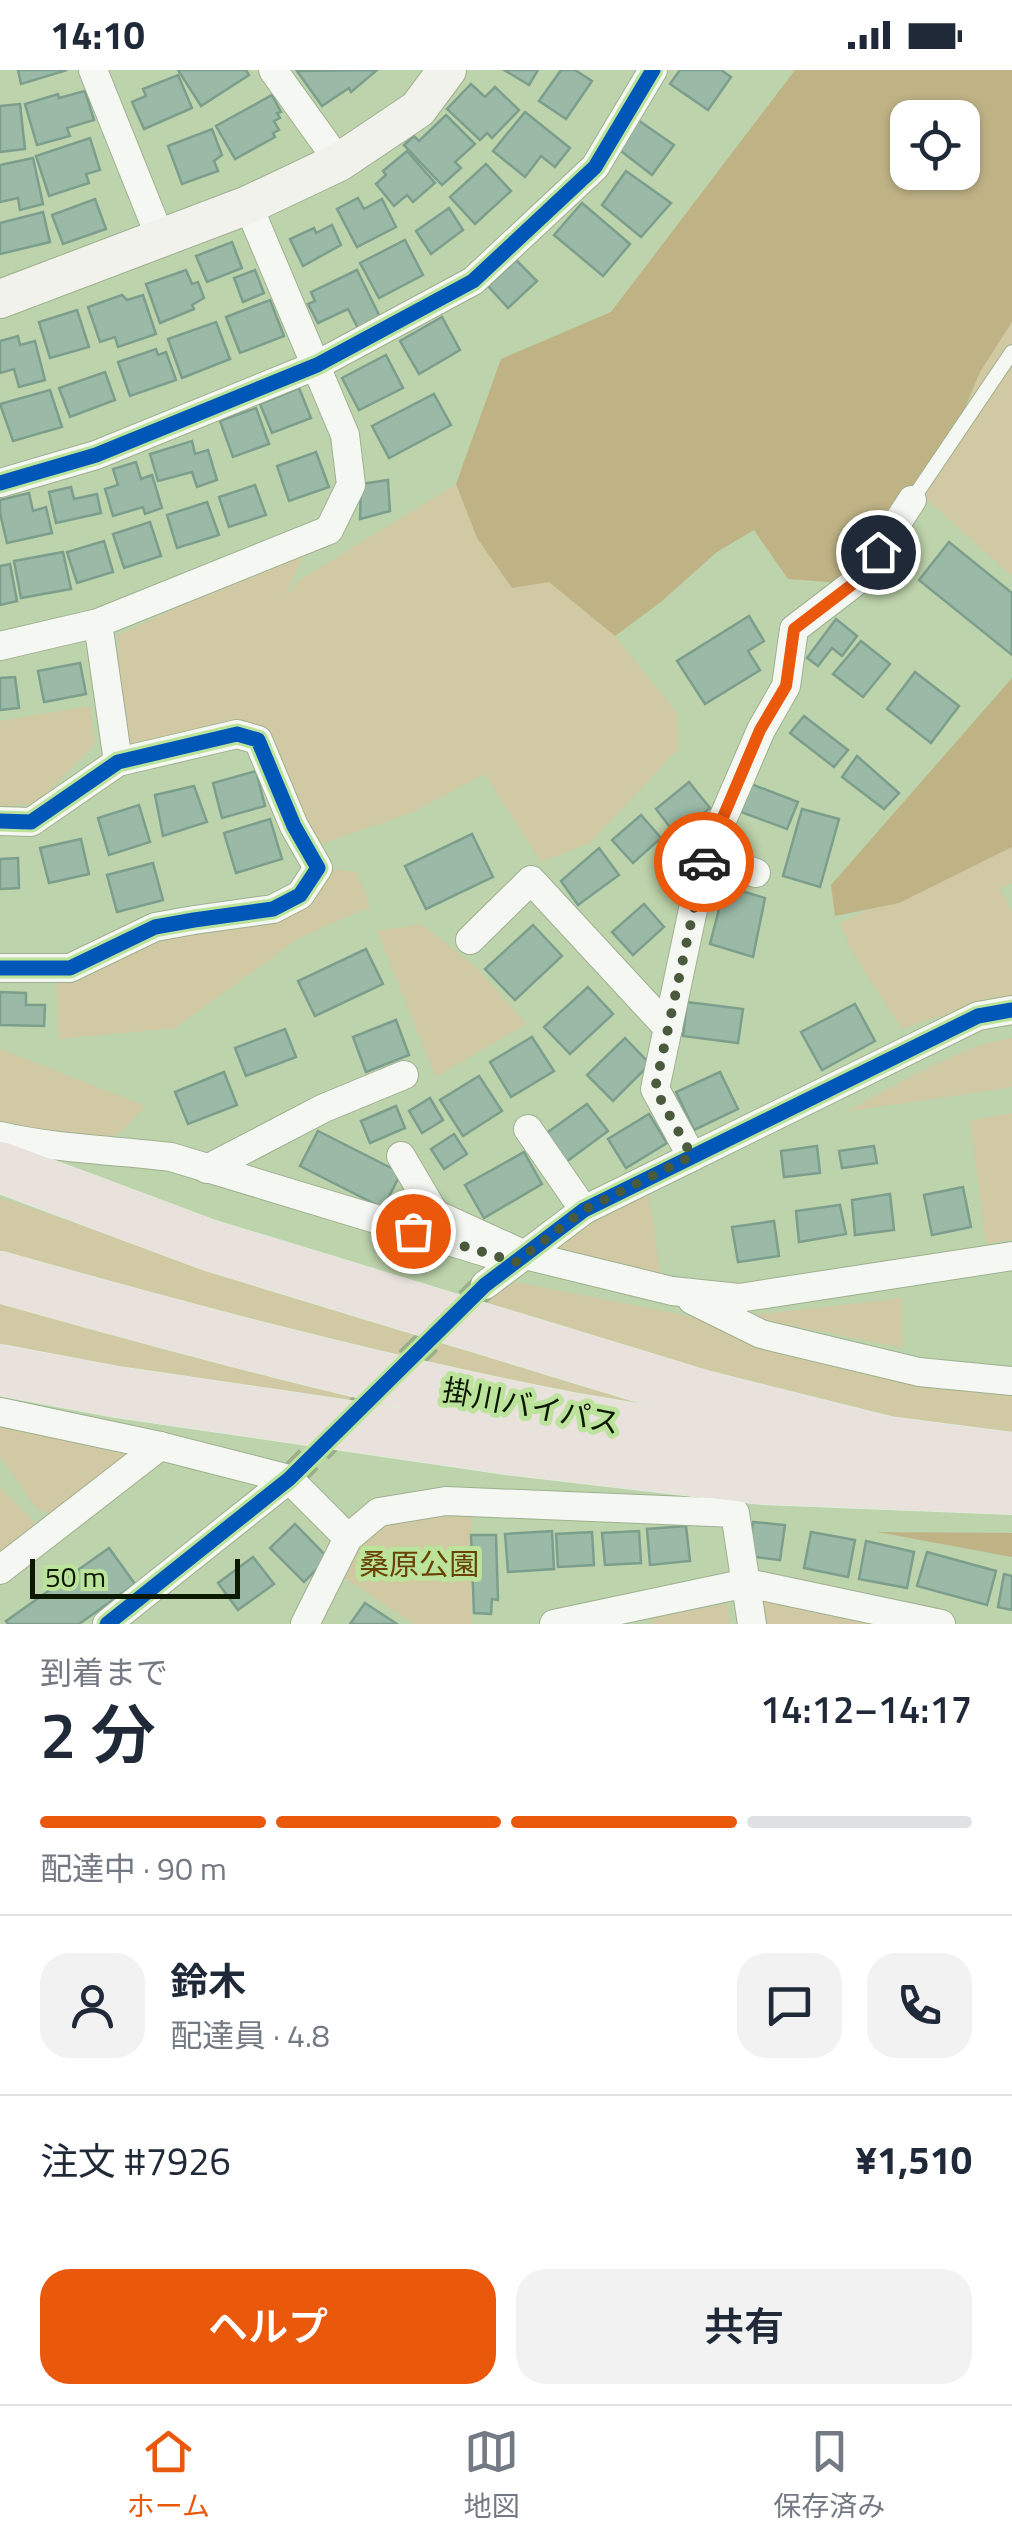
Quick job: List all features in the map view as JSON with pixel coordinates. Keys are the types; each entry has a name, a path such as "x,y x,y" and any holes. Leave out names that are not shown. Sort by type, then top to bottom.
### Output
{"highway":[{"path":"0,1167 209,1245 704,1396 888,1442 1012,1458"},
{"name":"掛川バイパス","path":"0,1277 170,1325 394,1380 569,1417 1012,1485"},
{"path":"0,1370 93,1388 571,1456 762,1478 1012,1485"}],"street":[{"path":"93,70 160,237"},
{"path":"273,70 338,162"},
{"path":"0,299 248,206 338,162 418,109 447,70"},
{"path":"0,483 96,456 318,365 473,281 595,167 653,70"},
{"path":"0,646 98,623 328,530 351,485 346,435 248,206"},
{"path":"692,1156 655,1089 702,866 760,730 786,686 794,629 862,577 912,500"},
{"path":"98,623 118,762"},
{"path":"0,821 31,822 118,762 237,734 258,740 294,826 318,868 300,895 272,909 155,928 70,968 0,968"},
{"path":"707,854 756,873"},
{"path":"470,940 530,880 668,1028"},
{"path":"485,1285 584,1210 978,1016 1012,1010"},
{"path":"208,1168 324,1108 404,1075"},
{"path":"528,1129 584,1210"},
{"path":"0,1136 39,1146 118,1150 170,1158 520,1258 672,1291 739,1298 1012,1256"},
{"path":"402,1156 435,1214 520,1258"},
{"path":"672,1291 760,1334 919,1372 1012,1381"},
{"path":"0,1412 160,1446 290,1480 348,1538"},
{"path":"0,1570 160,1446"},
{"path":"107,1624 290,1480"},
{"path":"305,1624 348,1538 379,1512 446,1501 735,1513 752,1624"},
{"path":"554,1624 747,1583 942,1624"}],"lane":[{"path":"912,500 1012,352"}],"green space":[{"path":"1012,310 1012,576 925,498 995,331"},
{"path":"456,484 477,538 549,582 615,636 677,713 679,748 590,843 541,862 485,774 413,812 316,846 262,725 125,745 118,635 307,547 285,597 298,581"},
{"path":"90,706 95,744 36,804 0,806 0,721"},
{"path":"1012,843 1012,883 1000,889 1012,912 1012,996 902,1029 851,950 840,923"},
{"path":"318,868 357,872 370,907 299,938 175,1028 59,1039 56,978 155,927 268,910"},
{"path":"422,924 478,969 526,1024 436,1077 377,931"},
{"path":"1012,1038 1012,1087 844,1112 949,1058"},
{"path":"0,1049 146,1106 123,1130 94,1149 0,1124"},
{"path":"1012,1113 1012,1240 986,1244 970,1120"},
{"path":"647,1179 662,1288 525,1255"},
{"path":"0,1198 320,1303 743,1430 301,1337 0,1251"},
{"path":"494,1278 664,1311 1012,1391 1012,1442 690,1381 470,1319"},
{"path":"902,1298 903,1348 745,1316"},
{"path":"0,1300 462,1417 0,1363"},
{"path":"0,1422 135,1453 53,1515 36,1508 0,1456"},
{"path":"0,1487 41,1529 0,1563"},
{"name":"桑原公園","path":"444,1508 472,1515 472,1624 414,1624 339,1574 353,1535 383,1519"},
{"path":"748,1593 868,1609 867,1624 752,1624"},
{"path":"726,1604 730,1624 653,1624 652,1617"}],"shaded area":[{"path":"795,70 1012,70 1012,322 980,372 943,460 853,584 788,579 754,530 717,552 615,636 549,582 512,588 477,538 456,484 501,359 611,312"},
{"path":"1012,678 1012,847 899,903 835,916 831,885"},
{"path":"877,1532 1012,1533 1012,1557"}],"building":[{"path":"18,70 67,70 21,84"},
{"path":"178,70 246,70 249,75 201,106"},
{"path":"377,70 351,92 349,88 322,106 297,71"},
{"path":"504,70 538,70 529,85"},
{"path":"561,70 575,70 592,81 566,119 539,101"},
{"path":"680,70 721,70 731,77 708,110 670,84"},
{"path":"178,75 192,108 144,129 132,102 146,96 143,89"},
{"path":"471,84 485,97 495,87 519,110 492,138 487,133 480,140 447,109"},
{"path":"85,91 94,120 67,128 70,136 37,145 25,104"},
{"path":"272,95 281,112 274,121 279,130 273,133 275,137 235,159 216,126"},
{"path":"20,104 25,149 0,152 0,106"},
{"path":"525,112 570,148 555,167 541,156 525,177 493,151"},
{"path":"446,115 475,144 455,162 461,168 442,185 404,145 414,136 419,141"},
{"path":"638,120 674,145 652,175 617,148"},
{"path":"212,129 222,155 214,161 218,171 182,184 168,146"},
{"path":"90,138 100,170 86,174 89,183 49,196 36,156"},
{"path":"407,151 435,183 413,202 407,195 394,206 376,184 386,175 383,171"},
{"path":"33,158 43,204 20,210 18,198 0,202 0,165"},
{"path":"486,164 511,191 475,224 450,197"},
{"path":"626,171 671,203 641,237 602,205"},
{"path":"358,198 364,209 382,199 396,227 357,247 337,209"},
{"path":"95,199 106,229 63,244 52,215"},
{"path":"582,203 630,244 603,276 554,235"},
{"path":"449,208 463,230 431,254 416,231"},
{"path":"43,212 50,242 0,254 0,223"},
{"path":"332,225 341,245 303,266 290,239"},
{"path":"405,240 423,275 379,298 360,263"},
{"path":"232,242 242,268 207,282 196,256"},
{"path":"516,260 537,281 508,308 488,286"},
{"path":"186,270 192,284 198,282 204,298 192,305 194,309 160,323 146,284"},
{"path":"255,270 264,293 243,302 234,278"},
{"path":"357,270 380,317 358,328 348,309 318,323 308,304 315,301 311,292"},
{"path":"122,295 127,300 143,295 156,334 118,347 115,337 100,342 88,307"},
{"path":"270,300 284,336 240,353 226,317"},
{"path":"77,310 89,347 50,358 39,322"},
{"path":"442,317 460,350 419,374 400,341"},
{"path":"216,322 230,359 182,378 168,339"},
{"path":"18,336 20,345 35,341 45,380 19,387 14,369 0,373 0,341"},
{"path":"156,349 158,355 166,352 176,380 130,396 118,362"},
{"path":"386,355 403,388 359,410 342,378"},
{"path":"105,372 115,400 70,417 59,388"},
{"path":"299,388 311,418 272,433 260,404"},
{"path":"50,390 62,427 13,441 0,404"},
{"path":"434,394 451,425 389,458 372,426"},
{"path":"256,408 269,444 233,457 220,421"},
{"path":"192,441 195,454 208,450 217,480 197,487 192,472 158,481 150,454"},
{"path":"316,452 329,487 289,501 277,466"},
{"path":"136,462 141,479 152,475 162,508 145,514 143,507 113,516 105,489 118,485 113,469"},
{"path":"388,480 390,511 360,519 361,484"},
{"path":"255,485 266,515 229,527 219,497"},
{"path":"71,487 74,499 97,494 101,513 56,523 49,492"},
{"path":"29,493 33,511 46,507 52,533 7,543 0,500"},
{"path":"207,502 219,535 177,548 167,515"},
{"path":"150,522 161,556 124,568 113,534"},
{"path":"104,541 113,572 77,583 67,552"},
{"path":"949,542 1012,593 1012,655 919,580"},
{"path":"63,552 71,589 21,598 14,561"},
{"path":"10,564 17,601 0,605 0,566"},
{"path":"749,616 764,641 748,651 760,670 705,704 677,661"},
{"path":"836,619 857,636 842,656 832,648 818,666 807,658"},
{"path":"861,641 890,664 863,697 833,674"},
{"path":"80,663 86,694 44,702 38,671"},
{"path":"915,672 959,706 931,743 887,709"},
{"path":"15,677 19,708 0,710 0,678"},
{"path":"804,716 848,750 834,767 790,733"},
{"path":"857,756 899,793 884,809 842,777"},
{"path":"256,771 265,806 222,818 213,783"},
{"path":"689,782 710,808 676,835 656,809"},
{"path":"751,784 798,802 787,829 741,812"},
{"path":"194,786 207,822 163,836 155,795"},
{"path":"139,805 150,842 109,855 98,818"},
{"path":"802,809 839,819 820,887 783,876"},
{"path":"641,815 661,838 633,863 612,840"},
{"path":"270,819 282,859 236,873 224,833"},
{"path":"472,834 493,877 426,909 405,866"},
{"path":"81,839 89,874 49,883 40,848"},
{"path":"599,848 619,875 578,905 561,881"},
{"path":"18,858 19,888 0,889 0,859"},
{"path":"153,863 163,900 117,912 107,875"},
{"path":"725,886 765,898 753,957 710,944"},
{"path":"644,904 664,927 633,955 612,932"},
{"path":"533,925 562,956 515,1000 485,969"},
{"path":"366,949 383,984 315,1016 298,981"},
{"path":"588,987 613,1014 570,1054 544,1027"},
{"path":"0,992 26,993 26,1005 45,1005 44,1026 0,1025"},
{"path":"687,1002 743,1009 738,1043 683,1036"},
{"path":"855,1004 875,1041 822,1070 801,1032"},
{"path":"396,1020 409,1055 366,1072 353,1037"},
{"path":"285,1029 296,1057 246,1076 235,1048"},
{"path":"532,1037 554,1071 511,1097 490,1062"},
{"path":"625,1038 650,1064 613,1101 587,1075"},
{"path":"224,1072 237,1105 188,1124 175,1092"},
{"path":"720,1072 738,1109 694,1130 676,1092"},
{"path":"479,1076 502,1111 463,1136 440,1100"},
{"path":"430,1098 443,1120 422,1133 409,1111"},
{"path":"587,1104 608,1131 562,1165 541,1137"},
{"path":"396,1106 405,1128 370,1143 361,1121"},
{"path":"649,1114 667,1143 626,1168 608,1139"},
{"path":"318,1131 401,1173 383,1208 300,1166"},
{"path":"454,1134 467,1154 444,1169 431,1149"},
{"path":"817,1146 820,1173 784,1177 781,1151"},
{"path":"874,1146 877,1163 842,1168 839,1151"},
{"path":"524,1152 542,1184 484,1218 465,1185"},
{"path":"963,1187 971,1227 932,1235 924,1195"},
{"path":"890,1194 894,1230 855,1235 852,1200"},
{"path":"840,1205 846,1234 799,1242 796,1211"},
{"path":"774,1221 779,1256 738,1262 732,1227"},
{"path":"753,1522 785,1525 780,1560 748,1556"},
{"path":"295,1524 328,1558 304,1582 270,1548"},
{"path":"686,1526 690,1561 650,1565 647,1529"},
{"path":"552,1531 554,1569 508,1572 505,1534"},
{"path":"639,1531 641,1563 605,1565 602,1533"},
{"path":"592,1532 594,1565 558,1567 556,1534"},
{"path":"811,1532 855,1540 848,1577 804,1568"},
{"path":"471,1535 496,1535 498,1600 492,1599 491,1614 474,1613"},
{"path":"866,1541 914,1552 907,1588 859,1579"},
{"path":"109,1548 135,1584 79,1624 8,1624 6,1621"},
{"path":"927,1552 996,1571 987,1605 917,1586"},
{"path":"253,1557 274,1584 238,1610 218,1583"},
{"path":"1004,1574 1012,1576 1012,1610 998,1607"},
{"path":"365,1603 397,1624 350,1624"}],"tunnel":[{"path":"289,1479 485,1285"}],"cycle path":[{"path":"0,483 96,455 317,365 473,281 595,167 653,70"},
{"path":"0,821 31,822 118,762 237,734 258,740 294,826 318,868 300,895 273,909 155,927 70,968 0,968"},
{"path":"107,1624 289,1479 485,1285 584,1210 978,1016 1012,1010"}],"way so far":[{"path":"413,1231 516,1262 584,1210 692,1156 655,1089 704,862"}],"route":[{"path":"704,862 760,730 786,686 794,629 862,577 878,552"}]}
